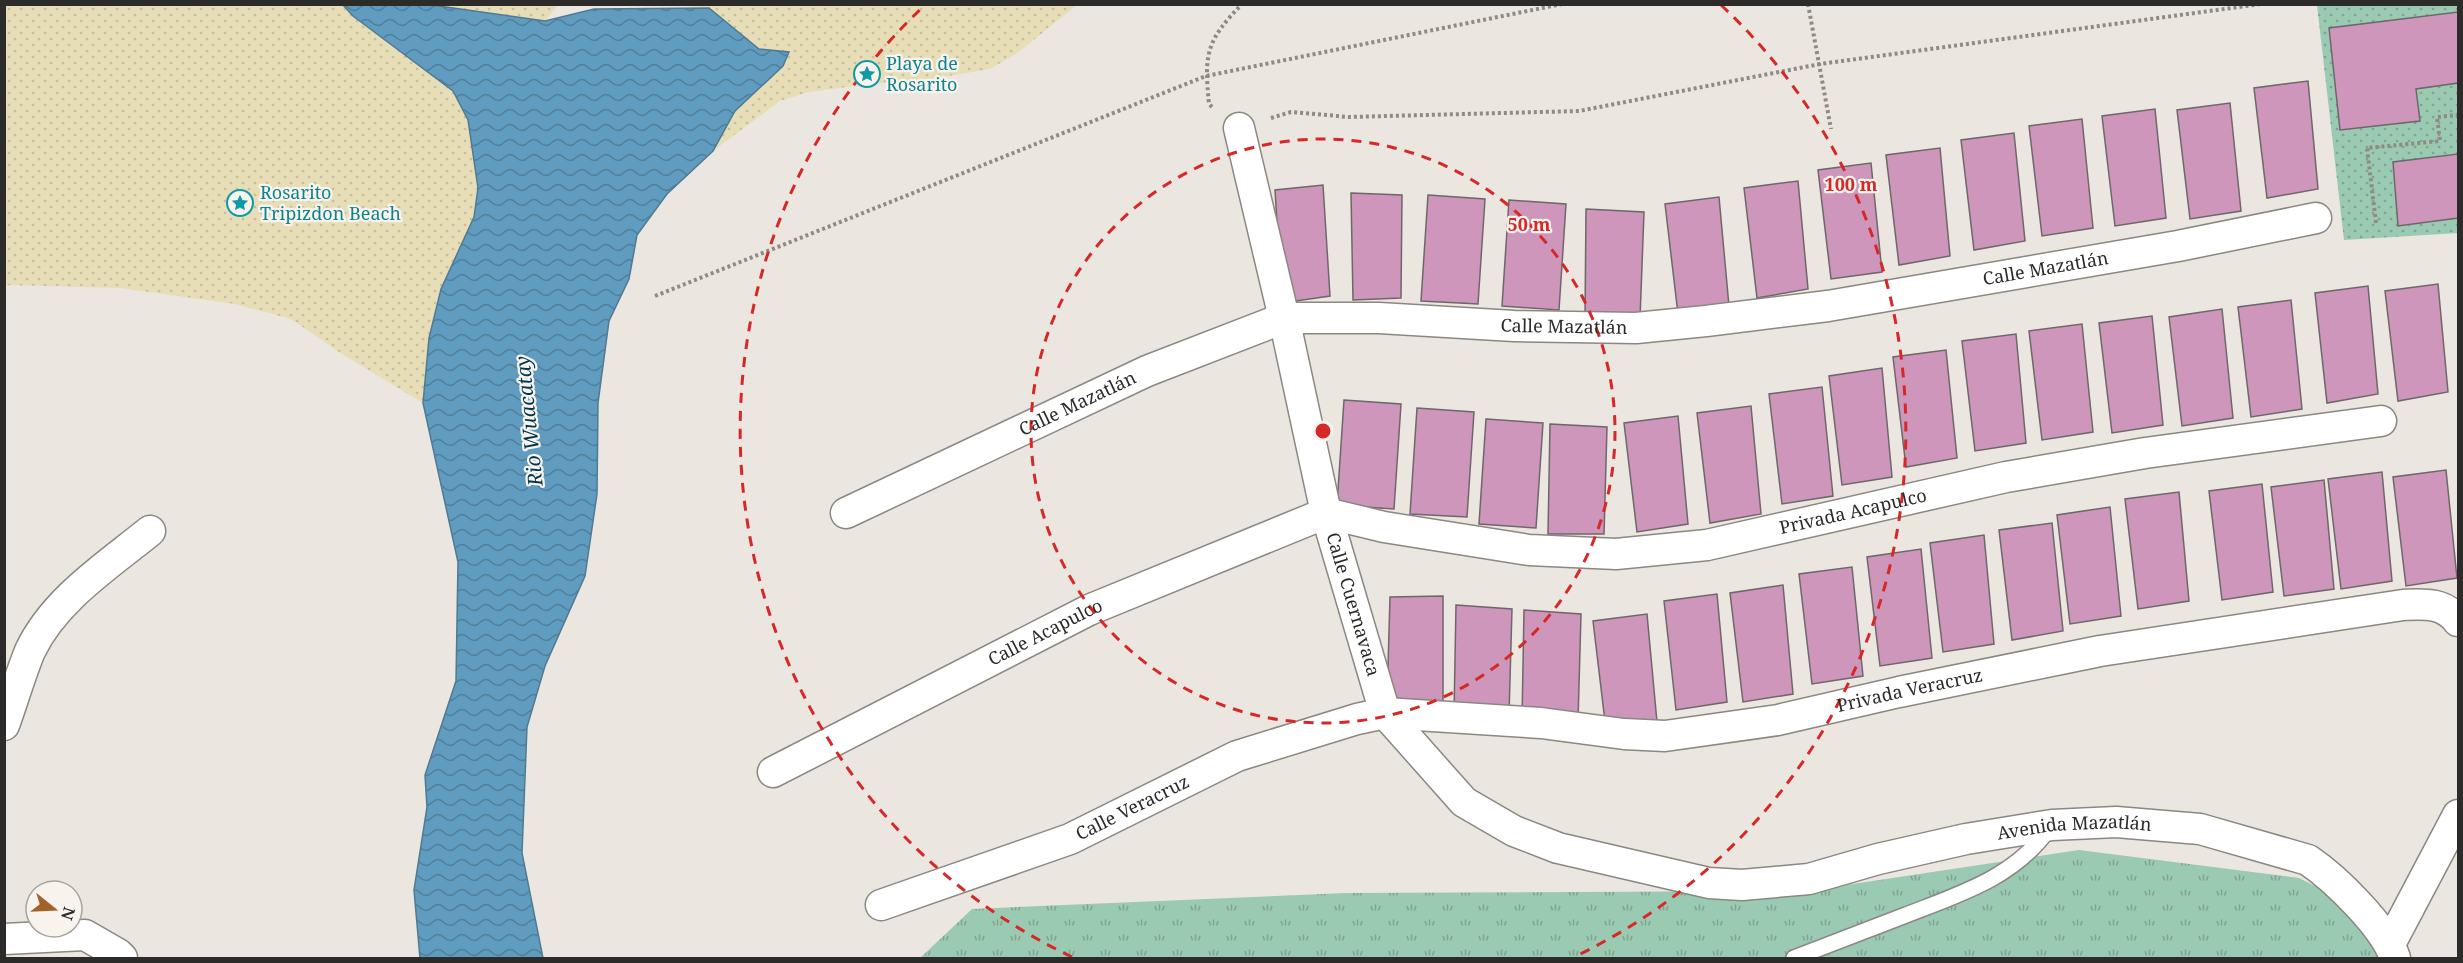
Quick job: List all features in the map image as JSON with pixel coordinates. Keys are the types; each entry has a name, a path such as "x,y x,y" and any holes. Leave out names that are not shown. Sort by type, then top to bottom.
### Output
{"street":[{"name":"Calle Cuernavaca","path":"1239,128 1284,318 1326,513 1385,713 1464,802 1488,818 1558,848 1709,883"},
{"name":"Calle Mazatlán","path":"846,513 1146,371 1284,318 1379,318 1514,326 1636,328 1828,306 2178,246 2316,218"},
{"name":"Privada Acapulco","path":"1326,513 1384,527 1529,550 1616,554 1707,545 2006,477 2145,453 2381,421"},
{"name":"Calle Acapulco","path":"773,772 1089,610 1326,513"},
{"path":"4,725 30,651 48,621 72,596 150,531"},
{"name":"Privada Veracruz","path":"1385,713 1541,723 1624,734 1665,736 1778,720 1899,692 2100,651 2403,605 2433,604 2453,614 2458,621"},
{"name":"Calle Veracruz","path":"881,905 1070,839 1237,756 1357,719 1385,713"},
{"path":"2393,951 2458,815"},
{"name":"Avenida Mazatlán","path":"1709,883 1742,885 1809,879 1966,839 2052,825 2116,822 2200,829 2308,860 2323,870 2347,894 2393,951"},
{"path":"4,939 85,935 122,958"}],"lane":[{"path":"1794,958 1969,891 1999,876 2023,859 2052,825"}],"path":[{"path":"1242,4 1219,28 1210,47 1206,76 1209,104 1239,128 1291,112 1349,117 1579,111 1820,64 2261,4"},
{"path":"655,296 1206,76 1562,4"},
{"path":"1808,4 1831,129"},
{"path":"2376,223 2367,148 2440,141 2437,117 2458,115"}],"green space":[{"path":"2317,5 2458,5 2458,233 2344,240"},
{"path":"2079,850 2299,878 2391,923 2400,958 920,958 972,909 1345,893 1806,891"}],"sand":[{"name":"Rosarito Tripizdon Beach","path":"5,5 343,5 353,16 453,91 468,120 478,188 474,217 441,289 429,338 423,403 342,354 291,319 235,304 120,288 5,285"},
{"path":"432,5 558,5 545,21"},
{"name":"Playa de Rosarito","path":"675,5 1077,5 1016,54 990,69 931,79 809,92 780,101 713,151 735,111 783,66 709,8"}],"water":[{"name":"Rio Wuacatay","path":"343,5 432,5 545,21 594,9 709,8 759,49 789,52 783,66 735,111 713,151 667,194 637,235 629,279 609,321 598,403 597,494 585,576 545,666 527,727 522,853 543,958 420,958 414,890 427,807 425,775 456,681 458,562 423,403 429,338 441,289 474,217 478,188 468,120 453,91 353,16"}],"building":[{"path":"2458,12 2458,83 2416,89 2420,121 2340,130 2329,28"},
{"path":"2308,81 2318,189 2267,198 2254,88"},
{"path":"2230,103 2241,211 2190,219 2177,110"},
{"path":"2155,109 2166,218 2115,226 2102,116"},
{"path":"2082,119 2093,228 2042,236 2029,126"},
{"path":"2014,133 2025,241 1974,250 1961,140"},
{"path":"1940,148 1950,256 1899,265 1886,155"},
{"path":"2458,154 2458,218 2398,226 2393,162"},
{"path":"1871,163 1882,272 1831,279 1818,170"},
{"path":"1798,181 1808,289 1757,298 1744,188"},
{"path":"1323,185 1330,296 1282,303 1275,190"},
{"path":"1351,193 1402,195 1401,298 1353,300"},
{"path":"1428,195 1485,199 1478,304 1421,301"},
{"path":"1719,197 1729,306 1678,314 1665,204"},
{"path":"1509,200 1566,204 1559,310 1502,306"},
{"path":"1586,209 1644,212 1640,319 1585,318"},
{"path":"2438,284 2448,392 2398,401 2385,291"},
{"path":"2368,286 2378,394 2327,403 2315,293"},
{"path":"2291,300 2302,409 2251,417 2238,307"},
{"path":"2222,309 2233,418 2182,426 2169,317"},
{"path":"2152,316 2163,425 2112,433 2099,323"},
{"path":"2082,324 2093,432 2042,440 2029,331"},
{"path":"2016,334 2026,443 1975,451 1962,341"},
{"path":"1946,350 1957,458 1906,467 1893,357"},
{"path":"1882,368 1892,477 1842,485 1829,376"},
{"path":"1822,387 1833,496 1782,504 1769,394"},
{"path":"1344,400 1401,404 1394,509 1337,505"},
{"path":"1751,406 1761,514 1710,523 1697,413"},
{"path":"1417,408 1474,412 1467,517 1410,514"},
{"path":"1678,416 1688,524 1637,532 1624,423"},
{"path":"1486,419 1543,423 1536,528 1479,524"},
{"path":"1550,424 1607,427 1604,534 1548,534"},
{"path":"2446,470 2457,578 2406,586 2393,477"},
{"path":"2382,472 2392,581 2341,589 2328,479"},
{"path":"2324,480 2334,589 2284,596 2271,487"},
{"path":"2262,484 2273,592 2222,600 2209,491"},
{"path":"2179,492 2189,601 2138,609 2125,499"},
{"path":"2110,507 2121,616 2070,624 2057,515"},
{"path":"2052,523 2063,631 2012,640 1999,530"},
{"path":"1984,535 1994,644 1943,652 1930,543"},
{"path":"1921,549 1932,658 1880,666 1867,557"},
{"path":"1852,567 1863,676 1812,684 1799,574"},
{"path":"1783,585 1793,694 1743,702 1730,593"},
{"path":"1717,594 1727,702 1676,710 1664,601"},
{"path":"1443,596 1443,705 1387,702 1390,597"},
{"path":"1456,605 1512,609 1509,715 1454,714"},
{"path":"1524,610 1581,614 1578,721 1522,720"},
{"path":"1647,614 1657,722 1606,730 1593,621"}],"place":[{"name":"Playa de Rosarito","path":"867,74"},
{"name":"Rosarito Tripizdon Beach","path":"240,203"}]}
